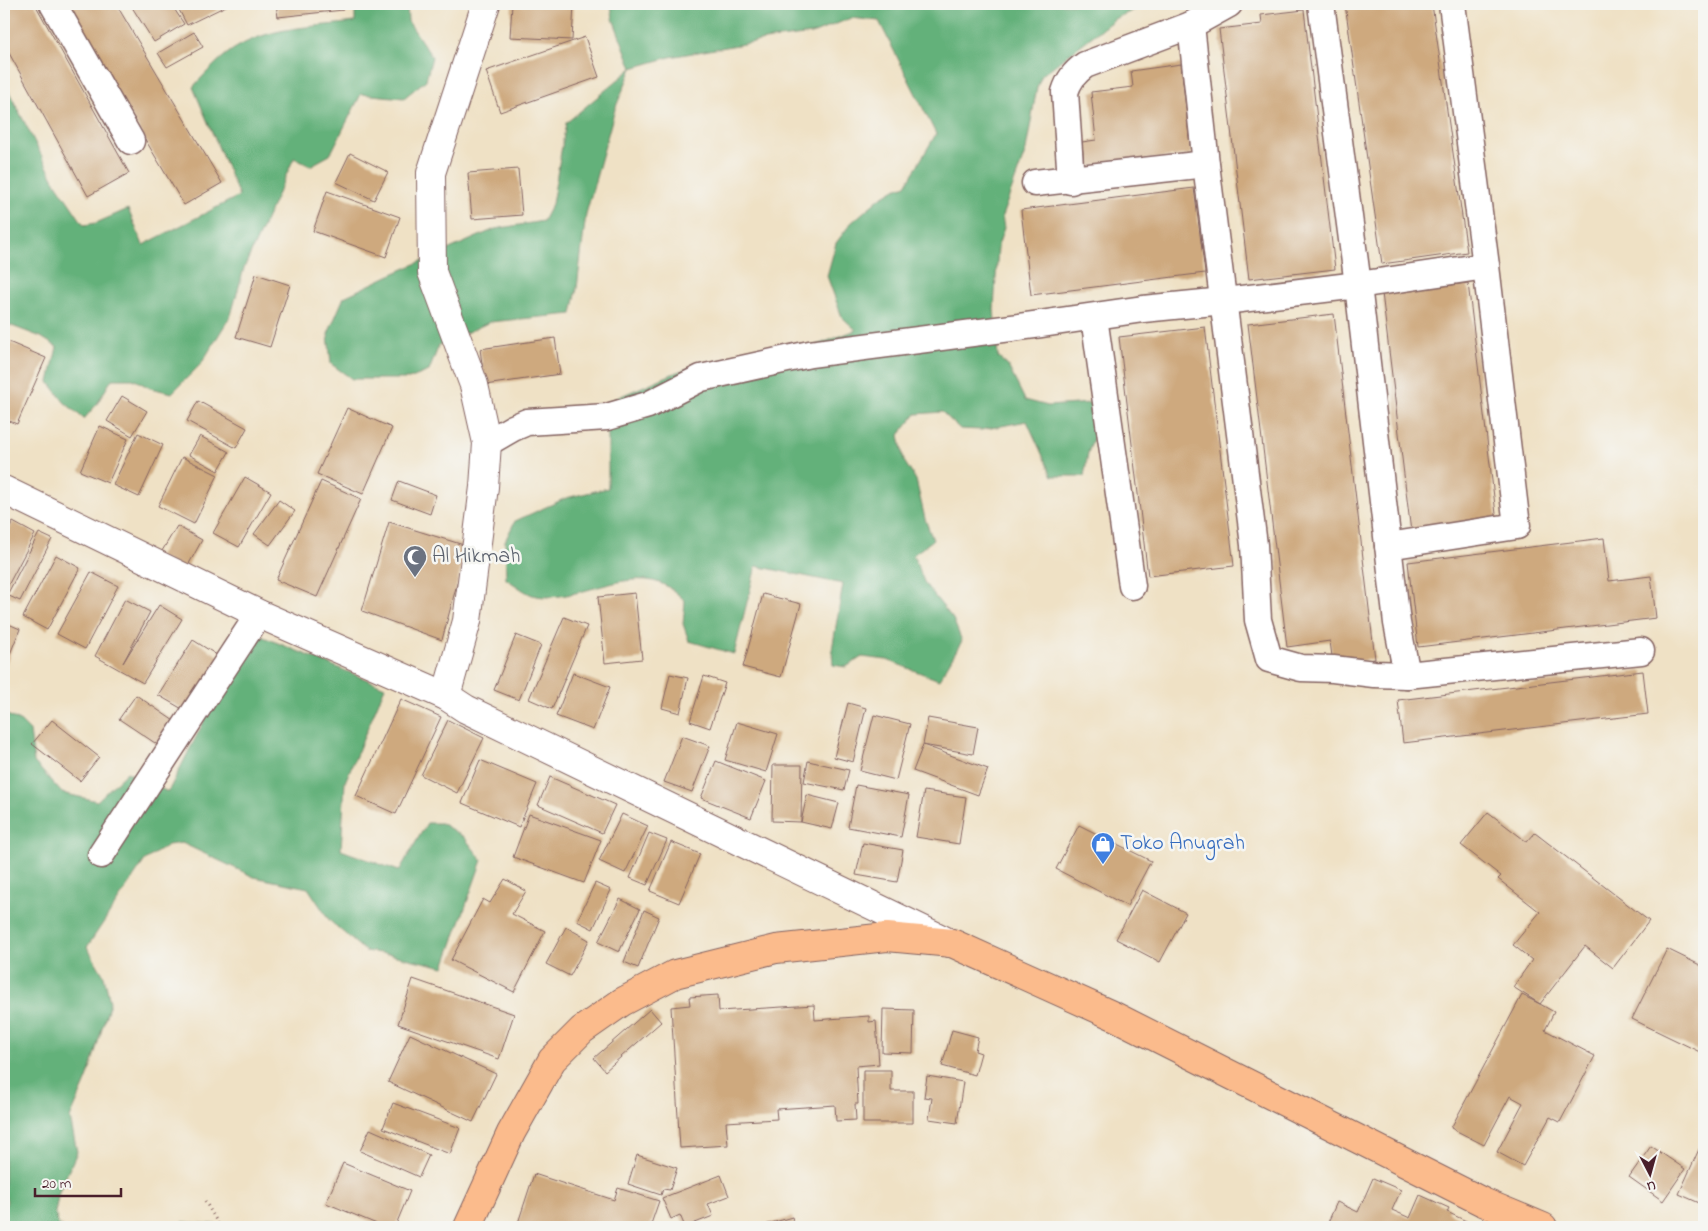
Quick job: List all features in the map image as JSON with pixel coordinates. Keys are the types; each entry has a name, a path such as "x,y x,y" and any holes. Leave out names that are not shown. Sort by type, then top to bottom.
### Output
{"main road":[{"path":"468,1227 511,1133 552,1060 582,1030 622,1002 675,974 776,949 887,938 952,943 1114,1016 1483,1202 1543,1227"}],"street":[{"path":"53,4 131,141"},
{"path":"446,696 467,621 484,487 487,443 474,385 432,272 431,173 486,4"},
{"path":"1071,180 1065,92 1070,79 1076,72 1085,65 1191,25 1229,4"},
{"path":"1321,4 1358,286 1397,623 1407,675"},
{"path":"1388,546 1517,526 1452,4"},
{"path":"1191,25 1206,164 1254,545 1258,620 1269,658 1301,668 1407,675 1641,651"},
{"path":"1035,183 1206,164"},
{"path":"487,443 527,422 607,416 648,405 701,378 810,354 1094,317 1143,308 1224,302 1358,286 1486,266"},
{"path":"1094,317 1132,586"},
{"path":"4,490 259,614 446,696 466,709 952,943"},
{"path":"101,855 259,614"}],"path":[{"path":"205,1201 220,1227"}],"green space":[{"path":"355,4 407,4 408,21 432,57 426,80 404,98 361,94 330,155 310,166 294,158 244,268 231,315 201,364 172,393 150,388 133,379 112,379 97,404 84,419 64,402 49,382 57,347 41,337 4,323 4,82 55,182 84,225 96,223 128,209 143,245 239,196 193,87 226,54 252,39 296,28 355,22"},
{"path":"611,4 1148,4 1116,18 1042,75 1037,87 1026,150 1002,216 1004,228 998,246 994,309 998,357 1008,366 1025,400 1048,406 1091,403 1096,431 1088,453 1084,476 1052,476 1027,421 981,430 960,429 942,412 916,414 899,435 904,461 916,480 925,519 933,540 913,555 925,584 953,619 962,641 939,680 887,660 862,657 846,667 833,665 832,650 843,584 756,566 734,654 689,641 683,624 685,601 674,591 660,583 646,580 630,580 551,597 532,595 506,579 505,541 515,521 566,498 608,488 608,435 593,408 677,372 704,364 817,345 856,330 842,317 827,276 836,243 851,223 880,198 906,185 936,134 879,21 851,18 812,34 771,39 670,57 632,68 613,19"},
{"path":"632,68 615,109 586,214 572,314 490,322 439,345 429,371 409,379 352,379 331,364 328,334 344,297 495,229 543,221 552,204 566,123"},
{"path":"261,636 385,687 345,782 341,850 399,871 427,823 441,823 464,837 482,860 444,967 388,954 365,951 330,921 308,888 254,877 182,843 168,845 145,860 87,947 104,976 110,1002 87,1079 70,1118 77,1152 59,1192 55,1212 58,1224 62,1227 4,1227 4,1210 7,1201 4,1193 4,713 21,722 30,731 34,762 62,793 97,801 127,772 168,792 231,668"},
{"path":"184,1222 247,1227 165,1227"}],"building":[{"path":"4,4 35,4 129,173 88,196 4,44"},
{"path":"65,4 116,4 222,183 184,205"},
{"path":"130,4 171,4 184,24 154,42"},
{"path":"176,4 230,4 187,25"},
{"path":"276,4 342,4 343,10 278,17"},
{"path":"512,4 574,4 572,40 510,37"},
{"path":"1345,4 1432,4 1467,252 1382,264"},
{"path":"1304,10 1335,269 1249,279 1219,29 1262,24 1261,15"},
{"path":"194,32 203,47 167,67 158,53"},
{"path":"585,37 599,77 500,112 486,71"},
{"path":"1181,64 1191,154 1084,167 1082,142 1096,140 1091,92 1133,87 1131,71"},
{"path":"350,153 388,172 374,200 336,182"},
{"path":"518,169 522,215 472,219 468,173"},
{"path":"1194,188 1205,273 1031,295 1021,210"},
{"path":"327,191 400,217 386,257 313,231"},
{"path":"256,274 290,285 270,347 236,337"},
{"path":"1468,283 1497,522 1411,532 1382,293"},
{"path":"1334,314 1375,659 1333,664 1330,641 1287,647 1248,324"},
{"path":"1205,327 1234,566 1148,576 1119,337"},
{"path":"555,338 560,374 485,385 480,349"},
{"path":"4,340 46,358 17,424 4,419"},
{"path":"122,396 147,411 132,436 107,421"},
{"path":"198,401 247,428 236,448 187,421"},
{"path":"347,408 392,428 363,494 317,474"},
{"path":"100,426 128,439 108,483 80,471"},
{"path":"138,433 163,445 139,497 113,485"},
{"path":"200,436 229,452 218,471 189,455"},
{"path":"182,457 218,475 194,524 158,506"},
{"path":"245,477 271,492 239,547 213,533"},
{"path":"321,481 361,499 317,597 276,580"},
{"path":"399,481 436,495 430,514 392,500"},
{"path":"279,500 295,511 270,545 254,534"},
{"path":"13,522 35,534 4,593 4,539"},
{"name":"Al Hikmah","path":"389,522 467,546 442,640 362,611"},
{"path":"177,526 202,540 185,571 159,556"},
{"path":"39,533 52,539 20,601 7,595"},
{"path":"1604,538 1609,581 1651,576 1656,618 1418,647 1408,562"},
{"path":"56,555 80,568 47,630 23,617"},
{"path":"91,572 118,586 85,649 57,634"},
{"path":"635,593 642,659 605,663 598,597"},
{"path":"763,594 801,604 781,677 743,667"},
{"path":"125,599 150,612 123,663 159,605 182,619 143,683 95,656"},
{"path":"564,617 587,626 552,709 529,699"},
{"path":"4,622 20,629 4,669"},
{"path":"516,635 541,645 519,700 494,690"},
{"path":"193,640 225,660 191,714 158,695"},
{"path":"1643,671 1648,714 1403,743 1398,700"},
{"path":"573,673 610,687 593,730 556,716"},
{"path":"670,674 688,678 680,713 662,708"},
{"path":"704,676 725,683 710,728 690,721"},
{"path":"136,695 177,723 161,747 119,719"},
{"path":"401,699 441,717 396,814 356,796"},
{"path":"848,703 866,708 853,762 834,757"},
{"path":"874,715 910,724 896,780 860,771"},
{"path":"928,718 978,727 973,754 923,745"},
{"path":"52,720 99,757 80,781 32,744"},
{"path":"448,720 484,738 457,793 421,775"},
{"path":"737,722 778,734 766,772 725,760"},
{"path":"682,736 710,746 692,792 664,782"},
{"path":"923,745 988,769 978,795 913,771"},
{"path":"480,760 537,784 519,827 462,803"},
{"path":"716,761 766,781 751,818 701,798"},
{"path":"808,761 849,770 844,790 804,782"},
{"path":"773,765 802,765 801,822 772,821"},
{"path":"550,777 615,805 602,833 538,805"},
{"path":"856,785 909,795 901,837 848,827"},
{"path":"924,791 966,797 959,844 916,837"},
{"path":"807,795 839,803 832,829 801,822"},
{"path":"1488,812 1527,842 1535,833 1649,921 1613,968 1585,946 1540,1004 1513,987 1532,960 1513,945 1540,912 1498,879 1501,876 1461,845"},
{"path":"529,814 601,840 584,883 513,857"},
{"path":"622,814 648,826 625,873 599,861"},
{"name":"Toko Anugrah","path":"1079,825 1151,861 1127,906 1056,869"},
{"path":"649,833 667,840 647,885 630,878"},
{"path":"671,842 700,854 679,903 650,891"},
{"path":"863,843 903,850 897,882 856,875"},
{"path":"505,879 526,891 512,914 545,931 514,992 451,960 483,899 490,903"},
{"path":"595,883 611,890 593,929 577,921"},
{"name":"Toko Anugrah","path":"1142,890 1186,913 1160,962 1116,939"},
{"path":"620,899 640,909 619,952 598,942"},
{"path":"644,910 659,917 638,968 624,962"},
{"path":"566,927 589,940 570,976 546,964"},
{"path":"1667,949 1704,967 1704,1054 1632,1019"},
{"path":"413,979 514,1014 499,1059 398,1024"},
{"path":"718,995 719,1011 814,1005 815,1020 869,1016 869,1022 876,1021 879,1064 856,1066 858,1104 855,1104 856,1120 836,1121 835,1105 776,1109 777,1119 726,1122 728,1145 680,1148 671,1007 690,1005 689,997"},
{"path":"1522,995 1554,1012 1545,1030 1595,1056 1560,1122 1550,1117 1523,1166 1497,1152 1523,1103 1510,1096 1484,1145 1451,1128"},
{"path":"650,1009 661,1022 605,1071 594,1058"},
{"path":"883,1009 914,1010 913,1053 882,1052"},
{"path":"952,1030 978,1037 975,1051 981,1053 975,1075 942,1066"},
{"path":"410,1034 496,1074 473,1122 388,1082"},
{"path":"863,1070 891,1070 891,1091 913,1091 913,1123 863,1123"},
{"path":"927,1076 963,1082 957,1123 929,1119 932,1098 924,1097"},
{"path":"393,1103 460,1128 450,1154 383,1128"},
{"path":"370,1129 429,1155 419,1177 360,1151"},
{"path":"1704,1138 1704,1205 1679,1194"},
{"path":"1651,1146 1685,1169 1663,1201 1629,1177"},
{"path":"637,1155 677,1168 670,1190 663,1189 661,1195 628,1184"},
{"path":"343,1163 410,1191 395,1227 384,1227 326,1203"},
{"path":"534,1174 614,1200 618,1188 659,1201 650,1227 517,1226"},
{"path":"721,1175 729,1196 708,1204 713,1216 685,1227 680,1215 671,1219 662,1198"},
{"path":"1373,1178 1401,1190 1392,1210 1410,1218 1420,1195 1449,1208 1447,1212 1479,1227 1326,1227 1337,1202 1358,1212"},
{"path":"792,1217 795,1227 758,1227"}],"place":[{"name":"Al Hikmah","path":"415,578"},
{"name":"Toko Anugrah","path":"1103,865"}]}
